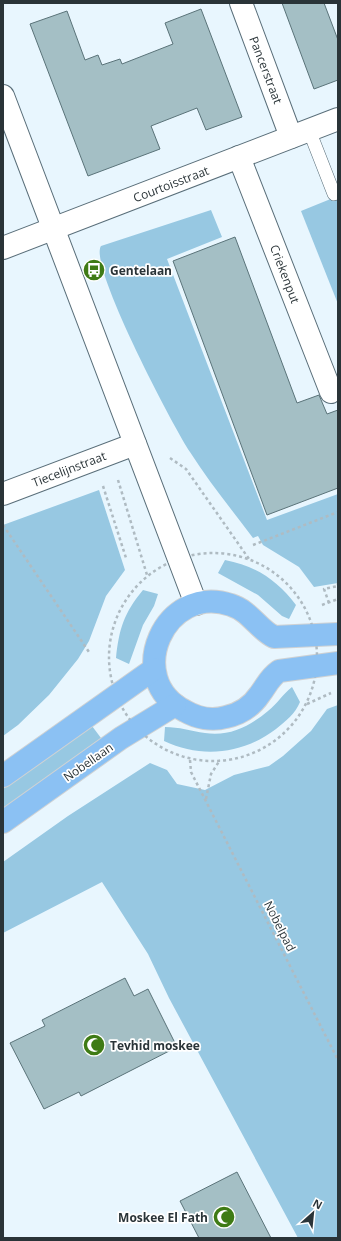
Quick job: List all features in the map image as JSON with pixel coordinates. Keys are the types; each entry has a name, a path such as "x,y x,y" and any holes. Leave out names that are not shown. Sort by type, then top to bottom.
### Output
{"main road":[{"path":"328,664 285,670 274,674 268,680 255,701 234,715 207,719 190,714 175,705 161,688 154,668 155,647 162,631 174,616 196,604 208,602 231,605 251,616 270,635 279,638 338,634"},
{"path":"3,776 154,668"},
{"name":"Nobellaan","path":"3,822 137,728 175,705"}],"street":[{"name":"Pancerstraat","path":"241,3 300,134"},
{"path":"3,96 196,604"},
{"name":"Courtoisstraat","path":"3,248 338,119"},
{"name":"Criekenput","path":"239,157 330,392"},
{"name":"Tiecelijnstraat","path":"3,494 135,444"}],"lane":[{"path":"300,134 334,194"}],"path":[{"path":"135,444 174,460 186,469 250,559"},
{"path":"95,459 126,558"},
{"path":"253,544 338,512"},
{"path":"3,525 89,652"},
{"path":"214,552 232,554 250,559 268,568 283,579 297,594 307,611 315,635 328,664 314,685 306,704 291,725 267,746 250,754 220,760 190,760 153,742 137,728 125,712 116,694 109,663 109,646 117,614 125,600 147,575 162,565 196,553 214,552"},
{"path":"328,603 324,589 338,586 338,582"},
{"path":"306,704 334,692"},
{"name":"Nobelpad","path":"190,760 191,772 338,1060"},
{"path":"206,799 208,783 220,760"}],"shaded area":[{"path":"338,196 338,304 301,211"},
{"path":"211,210 222,237 167,259 267,520 338,494 338,583 314,587 299,567 263,545 258,536 253,538 205,474 181,437 151,381 119,313 107,283 100,259 101,246"},
{"path":"99,490 125,570 106,596 89,641 78,659 49,695 18,725 3,736 3,525"},
{"path":"225,560 256,570 265,575 281,588 296,605 289,619 282,616 258,595 218,573"},
{"path":"143,590 158,594 154,606 143,625 129,664 116,658 119,638 131,606"},
{"path":"292,687 300,702 296,710 276,729 250,744 236,749 207,752 178,747 164,741 165,727 214,734 231,732 239,729 268,711"},
{"path":"338,705 338,1238 298,1238 169,998 148,954 102,882 3,933 3,862 68,816 150,763 167,770 177,784 205,790 234,775 269,766 283,756 311,731 327,709"},
{"path":"92,726 101,738 3,809 3,789"}],"building":[{"path":"282,3 324,3 338,40 338,80 314,89"},
{"path":"201,9 242,117 206,130 197,108 151,126 160,149 88,176 30,24 67,11 85,60 98,55 102,65 120,59 122,64 173,44 165,23"},
{"path":"235,237 297,403 319,395 327,414 338,410 338,488 267,515 173,261"},
{"name":"Tevhid moskee","path":"125,978 134,996 148,989 177,1047 81,1096 79,1092 44,1109 10,1043 45,1026 42,1020"},
{"name":"Moskee El Fath","path":"237,1172 271,1238 199,1238 180,1201"}],"place":[{"name":"Gentelaan","path":"94,270"},
{"name":"Tevhid moskee","path":"94,1045"},
{"name":"Moskee El Fath","path":"224,1217"}]}
